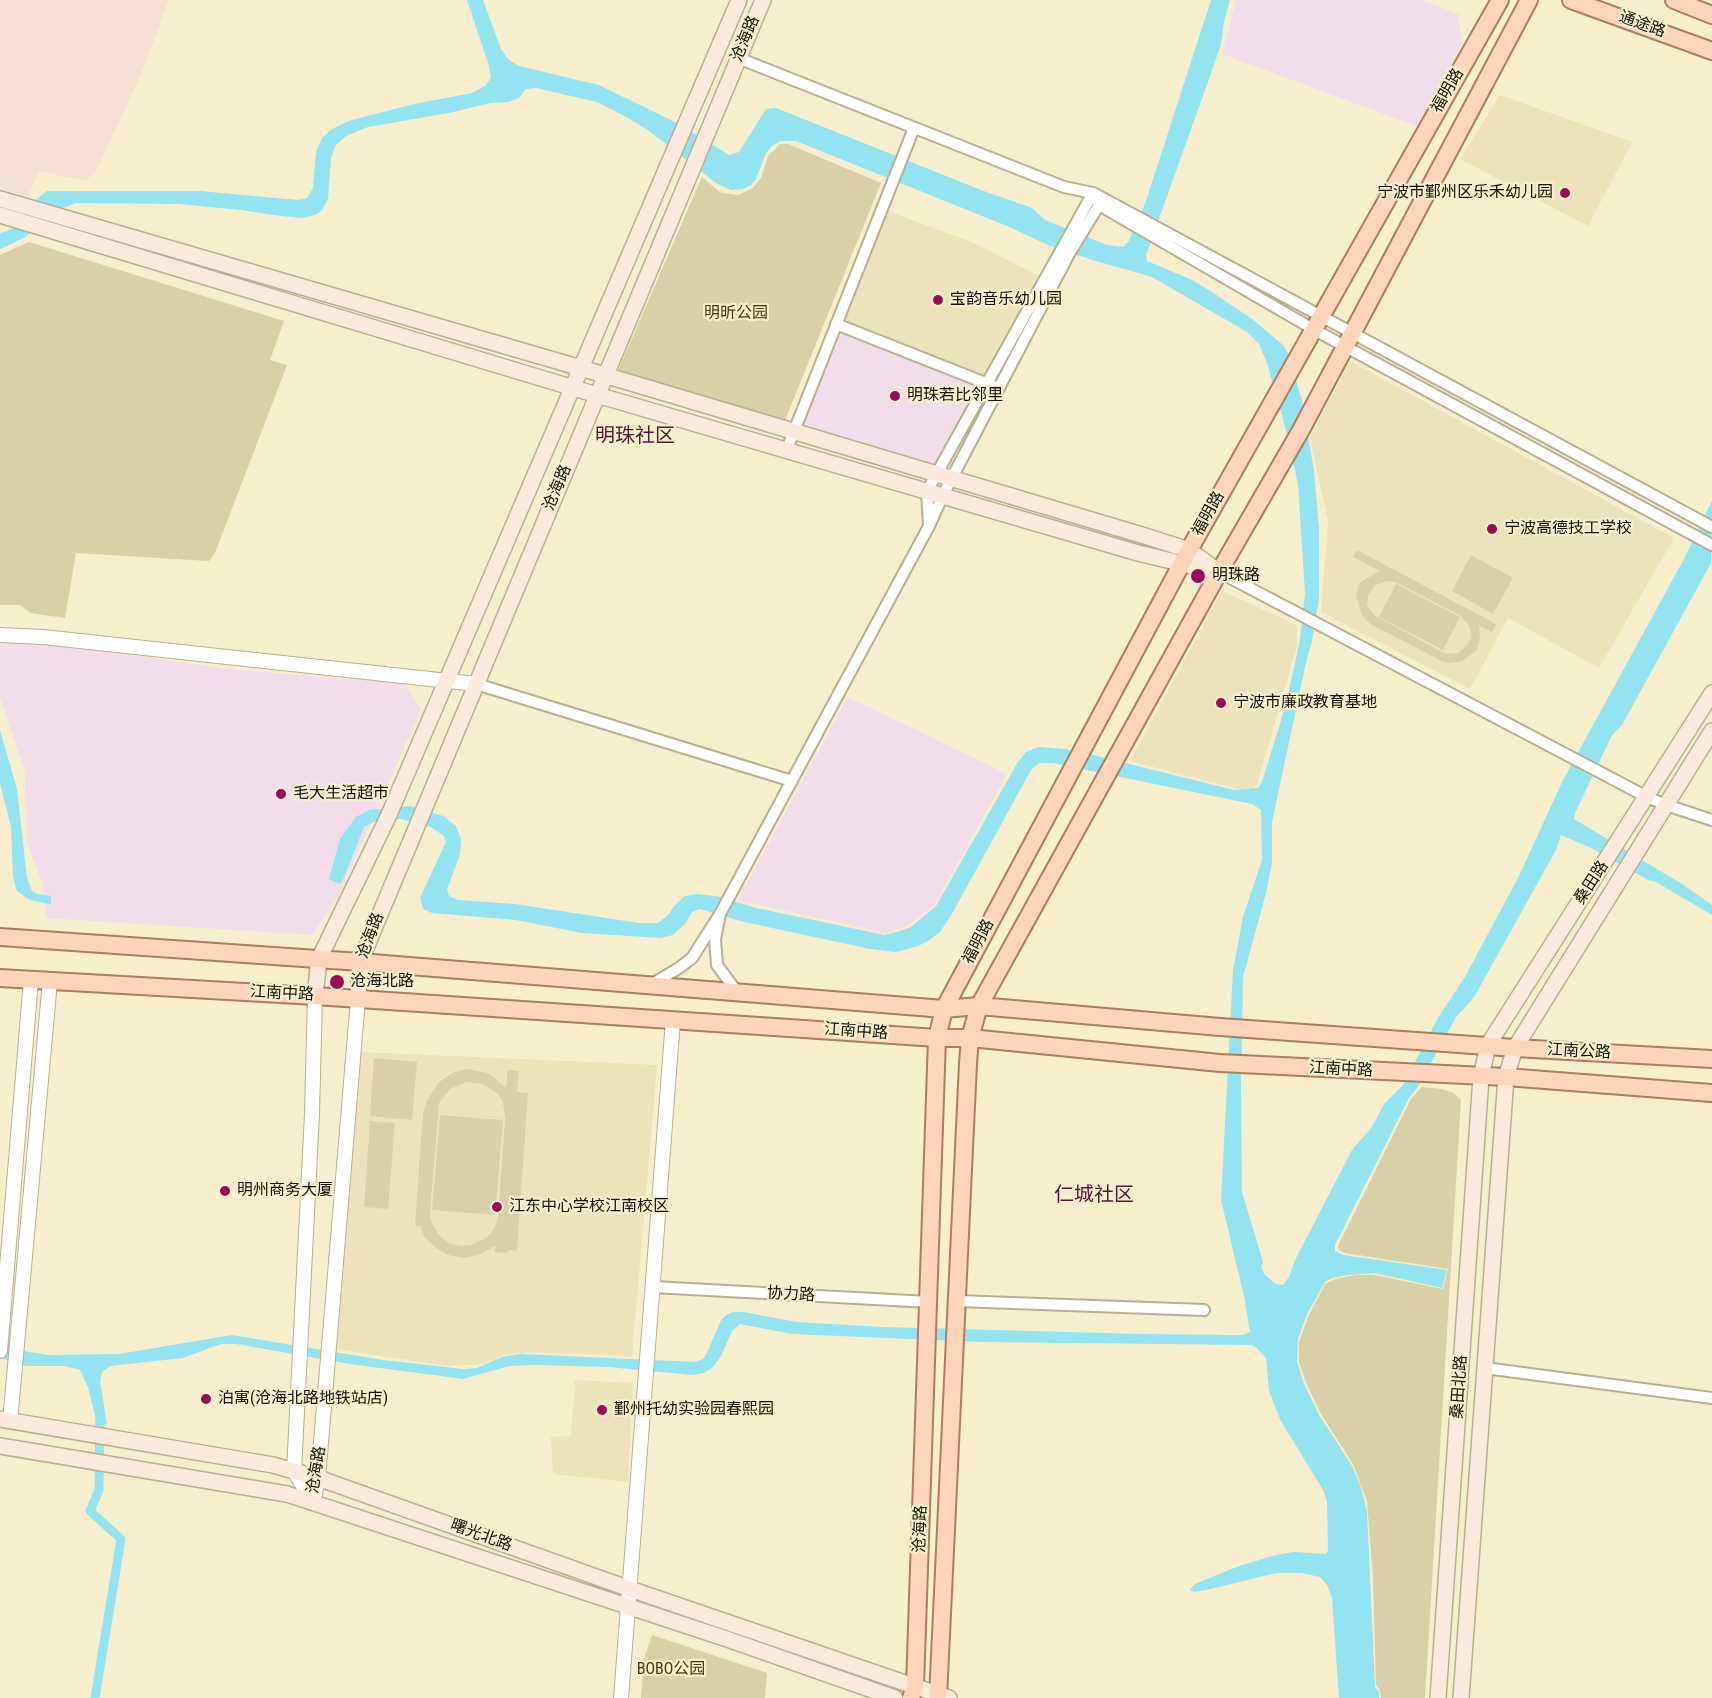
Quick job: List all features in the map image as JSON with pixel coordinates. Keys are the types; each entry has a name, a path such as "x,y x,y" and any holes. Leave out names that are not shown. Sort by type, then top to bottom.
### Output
{"main road":[{"name":"沧海路","path":"315,996 319,958 388,817 739,0"},
{"name":"沧海路","path":"358,999 360,962 762,0"},
{"name":"福明路","path":"929,1302 937,1038 944,1009 1185,557 1500,0"},
{"name":"福明路","path":"942,1697 956,1321 970,1038 979,1006 1349,341 1529,0"},
{"name":"通途路","path":"1571,0 1712,51"},
{"name":"通途路","path":"1674,0 1712,15"},
{"path":"0,199 936,474 1185,557 1219,572"},
{"path":"0,215 573,388 943,495 1185,557"},
{"name":"桑田路","path":"1481,1077 1488,1045 1712,693"},
{"name":"桑田路","path":"1506,1077 1515,1048 1712,731"},
{"name":"江南中路","path":"0,937 319,958 944,1009 979,1006 1220,1027 1446,1042"},
{"name":"江南中路","path":"0,978 315,996 937,1038 970,1038 1220,1063 1506,1077 1712,1093"},
{"name":"江南公路","path":"1446,1042 1712,1059"},
{"name":"桑田北路","path":"1438,1695 1481,1077"},
{"name":"桑田北路","path":"1462,1695 1506,1077"},
{"name":"沧海路","path":"913,1692 929,1302"},
{"name":"曙光北路","path":"5,1420 273,1465 318,1478 913,1692 942,1697"},
{"name":"曙光北路","path":"0,1446 287,1494 727,1639 895,1698"}],"street":[{"path":"738,58 1064,187 1093,193 1132,219 1712,544"},
{"path":"787,449 915,128"},
{"path":"1093,193 1099,205 1132,219"},
{"path":"929,526 927,490 986,383 1065,252 1083,219 1093,193"},
{"path":"1083,219 1099,205"},
{"path":"650,985 692,958 720,914 929,526 1065,252"},
{"path":"836,324 999,388"},
{"path":"1349,341 1712,527"},
{"path":"1219,572 1647,797 1712,820"},
{"path":"0,635 43,637 476,684 792,781"},
{"path":"720,914 715,939 717,965 737,992"},
{"path":"0,1351 31,980"},
{"path":"5,1420 15,1369 50,981"},
{"name":"沧海路","path":"313,1502 294,1471 312,1113 315,996"},
{"name":"沧海路","path":"313,1502 318,1478 358,999"},
{"path":"621,1698 673,1020"},
{"name":"协力路","path":"653,1287 929,1302"},
{"path":"957,1301 1204,1310"},
{"path":"1485,1368 1712,1398"}],"shaded area":[{"path":"0,0 169,0 141,74 96,172 85,181 39,171 28,197 0,188"},
{"path":"1236,0 1422,0 1458,14 1462,43 1416,126 1222,54"},
{"name":"宁波市鄞州区乐禾幼儿园","path":"1500,95 1632,142 1588,226 1460,159"},
{"name":"宝韵音乐幼儿园","path":"885,210 974,243 1041,277 985,381 838,322"},
{"path":"837,329 982,385 935,469 796,430"},
{"name":"宁波高德技工学校","path":"1350,361 1674,538 1599,668 1508,618 1470,689 1321,612 1328,521 1310,438"},
{"name":"宁波市廉政教育基地","path":"1222,591 1297,625 1297,646 1257,784 1250,792 1130,761"},
{"path":"27,640 227,669 405,684 421,709 338,897 312,935 46,918 43,885 27,842 25,772 0,697 0,641"},
{"path":"848,697 1007,774 934,906 909,925 886,933 738,900"},
{"name":"江东中心学校江南校区","path":"360,1052 657,1065 632,1356 528,1352 504,1355 484,1364 446,1366 337,1349"},
{"name":"鄞州托幼实验园春熙园","path":"575,1380 633,1383 628,1482 553,1474 551,1437 571,1436"}],"green space":[{"name":"明昕公园","path":"780,144 788,144 881,183 784,423 617,373 702,177 721,193 738,195 753,188 761,178 768,156"},
{"path":"29,242 284,321 270,360 287,365 215,553 209,561 76,553 65,618 31,613 20,605 0,605 0,255"},
{"path":"1357,550 1496,624 1492,632 1479,626 1480,638 1476,651 1462,661 1450,663 1370,624 1362,616 1356,595 1362,581 1380,571 1353,557","holes":["1388,581 1395,582 1461,616 1470,627 1471,637 1467,646 1458,653 1446,654 1374,615 1367,605 1368,595 1375,585"]},
{"path":"1471,555 1513,578 1493,614 1452,591"},
{"path":"1396,584 1460,617 1443,650 1379,617"},
{"path":"374,1058 417,1062 412,1120 370,1116"},
{"path":"466,1069 488,1073 506,1088 508,1070 519,1071 517,1092 528,1093 517,1251 495,1252 495,1246 479,1255 463,1258 448,1255 425,1238 420,1226 415,1225 423,1112 438,1083 452,1073","holes":["466,1082 483,1084 497,1093 503,1102 505,1119 498,1219 492,1232 486,1238 471,1245 450,1244 439,1235 431,1221 430,1212 439,1103 450,1089"]},
{"path":"1422,1087 1454,1093 1461,1100 1425,1698 1381,1698 1380,1690 1376,1685 1373,1577 1367,1501 1353,1464 1321,1414 1307,1385 1299,1362 1299,1342 1308,1317 1325,1284 1335,1279 1356,1275 1374,1275 1443,1289 1448,1269 1345,1253 1339,1250 1338,1246 1411,1099"},
{"path":"440,1115 503,1120 495,1215 432,1210"},
{"path":"370,1121 395,1123 388,1209 364,1207"},
{"name":"BOBO公园","path":"652,1635 767,1673 765,1698 641,1698 644,1659"}],"water":[{"path":"467,0 483,0 501,49 509,60 519,66 599,85 677,123 729,155 739,152 766,109 776,108 1032,208 1045,220 1107,245 1123,247 1129,241 1145,204 1211,0 1230,0 1221,44 1146,255 1147,261 1190,279 1209,290 1252,319 1283,345 1289,355 1302,401 1314,471 1319,529 1319,598 1312,641 1272,822 1272,863 1266,893 1243,977 1242,1192 1263,1262 1261,1267 1265,1275 1276,1284 1283,1285 1289,1277 1295,1260 1352,1150 1372,1127 1384,1104 1403,1085 1439,1016 1465,977 1519,876 1563,780 1685,557 1712,501 1711,563 1622,725 1612,735 1574,819 1682,884 1712,905 1712,915 1656,882 1561,835 1556,850 1478,990 1456,1017 1419,1085 1409,1098 1335,1245 1335,1251 1343,1255 1447,1270 1442,1288 1375,1273 1333,1278 1325,1282 1307,1314 1298,1339 1297,1362 1304,1384 1319,1415 1352,1466 1361,1487 1367,1512 1375,1687 1379,1691 1379,1698 1339,1698 1332,1598 1327,1585 1320,1577 1302,1573 1276,1573 1206,1590 1194,1592 1190,1590 1195,1584 1239,1566 1276,1555 1294,1552 1326,1554 1328,1550 1327,1501 1323,1490 1281,1421 1269,1391 1266,1358 1252,1345 984,1342 792,1334 740,1324 732,1331 721,1356 713,1367 704,1373 692,1375 608,1367 536,1365 509,1366 463,1379 350,1364 236,1344 221,1344 183,1358 110,1366 102,1372 100,1381 107,1424 97,1423 88,1387 80,1370 65,1366 25,1366 11,1363 0,1356 0,1343 28,1352 48,1355 119,1354 232,1335 383,1360 463,1369 477,1368 502,1357 520,1354 695,1362 703,1359 707,1353 721,1320 733,1312 796,1322 883,1327 1141,1334 1243,1335 1250,1332 1244,1296 1221,1200 1233,970 1243,917 1262,860 1261,810 1252,804 1053,763 1039,763 1031,770 940,932 918,946 896,952 870,949 740,921 700,909 692,912 685,924 673,935 661,938 582,933 516,920 432,913 423,909 420,898 446,842 444,836 431,827 401,819 376,821 364,827 342,882 339,884 329,879 340,839 356,817 369,810 410,806 443,816 456,826 461,839 460,854 447,890 449,896 458,900 515,904 639,923 658,923 685,896 696,894 716,896 756,908 885,935 911,927 936,906 1018,762 1026,752 1038,747 1089,754 1234,790 1258,788 1262,782 1286,704 1300,640 1305,593 1298,484 1267,363 1259,344 1247,332 1152,277 1048,245 1007,226 796,141 781,141 773,145 766,153 756,179 751,185 743,189 731,190 716,183 648,130 597,102 536,88 526,89 519,98 508,102 490,103 449,113 368,127 346,136 336,145 331,157 328,199 322,210 315,215 302,218 179,204 76,203 58,210 24,238 0,249 0,233 12,229 38,198 47,191 200,191 298,200 307,198 313,188 316,152 322,138 332,129 351,120 414,104 472,93 485,86 491,78 489,66"},
{"path":"0,730 17,789 27,878 32,891 51,896 49,904 30,900 17,891 13,877 11,827 0,783"}],"waterway":[{"path":"95,1698 121,1539 90,1511 99,1490 100,1413"}],"place":[{"name":"宁波市鄞州区乐禾幼儿园","path":"1565,193"},
{"name":"宝韵音乐幼儿园","path":"938,300"},
{"name":"明珠若比邻里","path":"895,396"},
{"name":"宁波高德技工学校","path":"1492,529"},
{"name":"明珠路","path":"1198,576"},
{"name":"宁波市廉政教育基地","path":"1221,703"},
{"name":"毛大生活超市","path":"281,794"},
{"name":"沧海北路","path":"337,982"},
{"name":"明州商务大厦","path":"225,1191"},
{"name":"江东中心学校江南校区","path":"497,1207"},
{"name":"泊寓(沧海北路地铁站店)","path":"206,1399"},
{"name":"鄞州托幼实验园春熙园","path":"602,1410"}],"district":[{"name":"明珠社区","path":"635,437"},
{"name":"仁城社区","path":"1094,1196"}]}
